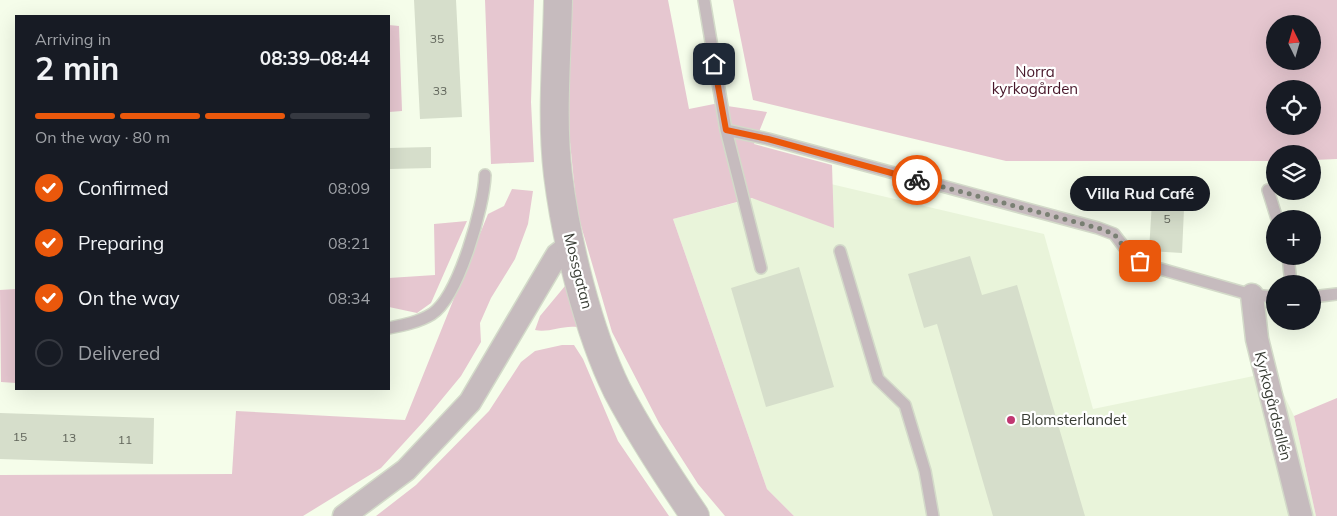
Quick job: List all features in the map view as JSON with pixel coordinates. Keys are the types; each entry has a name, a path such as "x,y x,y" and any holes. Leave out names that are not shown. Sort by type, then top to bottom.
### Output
{"street":[{"name":"Mossgatan","path":"558,0 558,174 570,245 589,316 617,389 642,434 695,516"},
{"path":"344,516 406,470 470,402 557,255 570,245"},
{"name":"Kyrkogårdsallén","path":"1252,295 1257,339 1301,516"}],"lane":[{"path":"704,0 726,130 761,268"},
{"path":"726,130 768,139 1098,228 1114,234 1131,256 1150,266 1252,295 1266,296"},
{"path":"390,328 412,323 434,313 454,286 478,218 484,196 485,175"},
{"path":"840,251 878,379 905,405 925,471 933,516"},
{"path":"1321,296 1337,294"}],"shaded area":[{"path":"818,181 1044,234 1093,409 1273,372 1294,416 1316,516 794,516 767,489 673,219"}],"green space":[{"path":"485,0 534,0 531,102 534,162 491,164"},
{"path":"570,0 668,0 689,109 714,104 767,112 754,144 832,165 834,228 752,198 673,219 767,489 794,516 725,516 698,484 659,423 612,332 577,212 568,122"},
{"name":"Norra kyrkogården","path":"733,0 1337,0 1337,159 1321,160 1321,145 1266,145 1266,161 1006,161 753,100"},
{"path":"390,25 399,26 402,111 390,112"},
{"path":"512,189 533,191 528,224 515,259 491,298 480,323 481,342 461,376 423,422 381,468 303,516 0,516 0,475 232,474 236,411 405,420 488,214 504,206"},
{"path":"467,221 431,303 417,313 390,307 390,278 435,275 434,224"},
{"path":"565,286 569,288 578,323 577,327 545,331 535,330 540,316"},
{"path":"15,289 15,383 1,382 0,290"},
{"path":"562,345 574,345 583,359 618,441 669,516 376,516 416,485 489,411 521,362 535,351"},
{"path":"1337,398 1337,516 1316,516 1294,416"}],"building":[{"path":"414,0 456,0 462,117 420,119"},
{"path":"431,147 431,168 390,169 390,148"},
{"path":"1153,185 1185,187 1182,253 1149,251"},
{"name":"Blomsterlandet","path":"970,256 982,295 1017,285 1085,516 993,516 937,324 924,328 908,274"},
{"path":"799,267 834,387 766,407 731,288"},
{"path":"0,413 154,418 153,464 0,459"}],"way so far":[{"path":"917,180 1098,228 1114,234 1131,256 1140,261"}],"place":[{"name":"Villa Rud Café","path":"1140,261"},
{"name":"Blomsterlandet","path":"1011,420"}],"route":[{"path":"714,64 726,130 768,139 917,180"}]}
